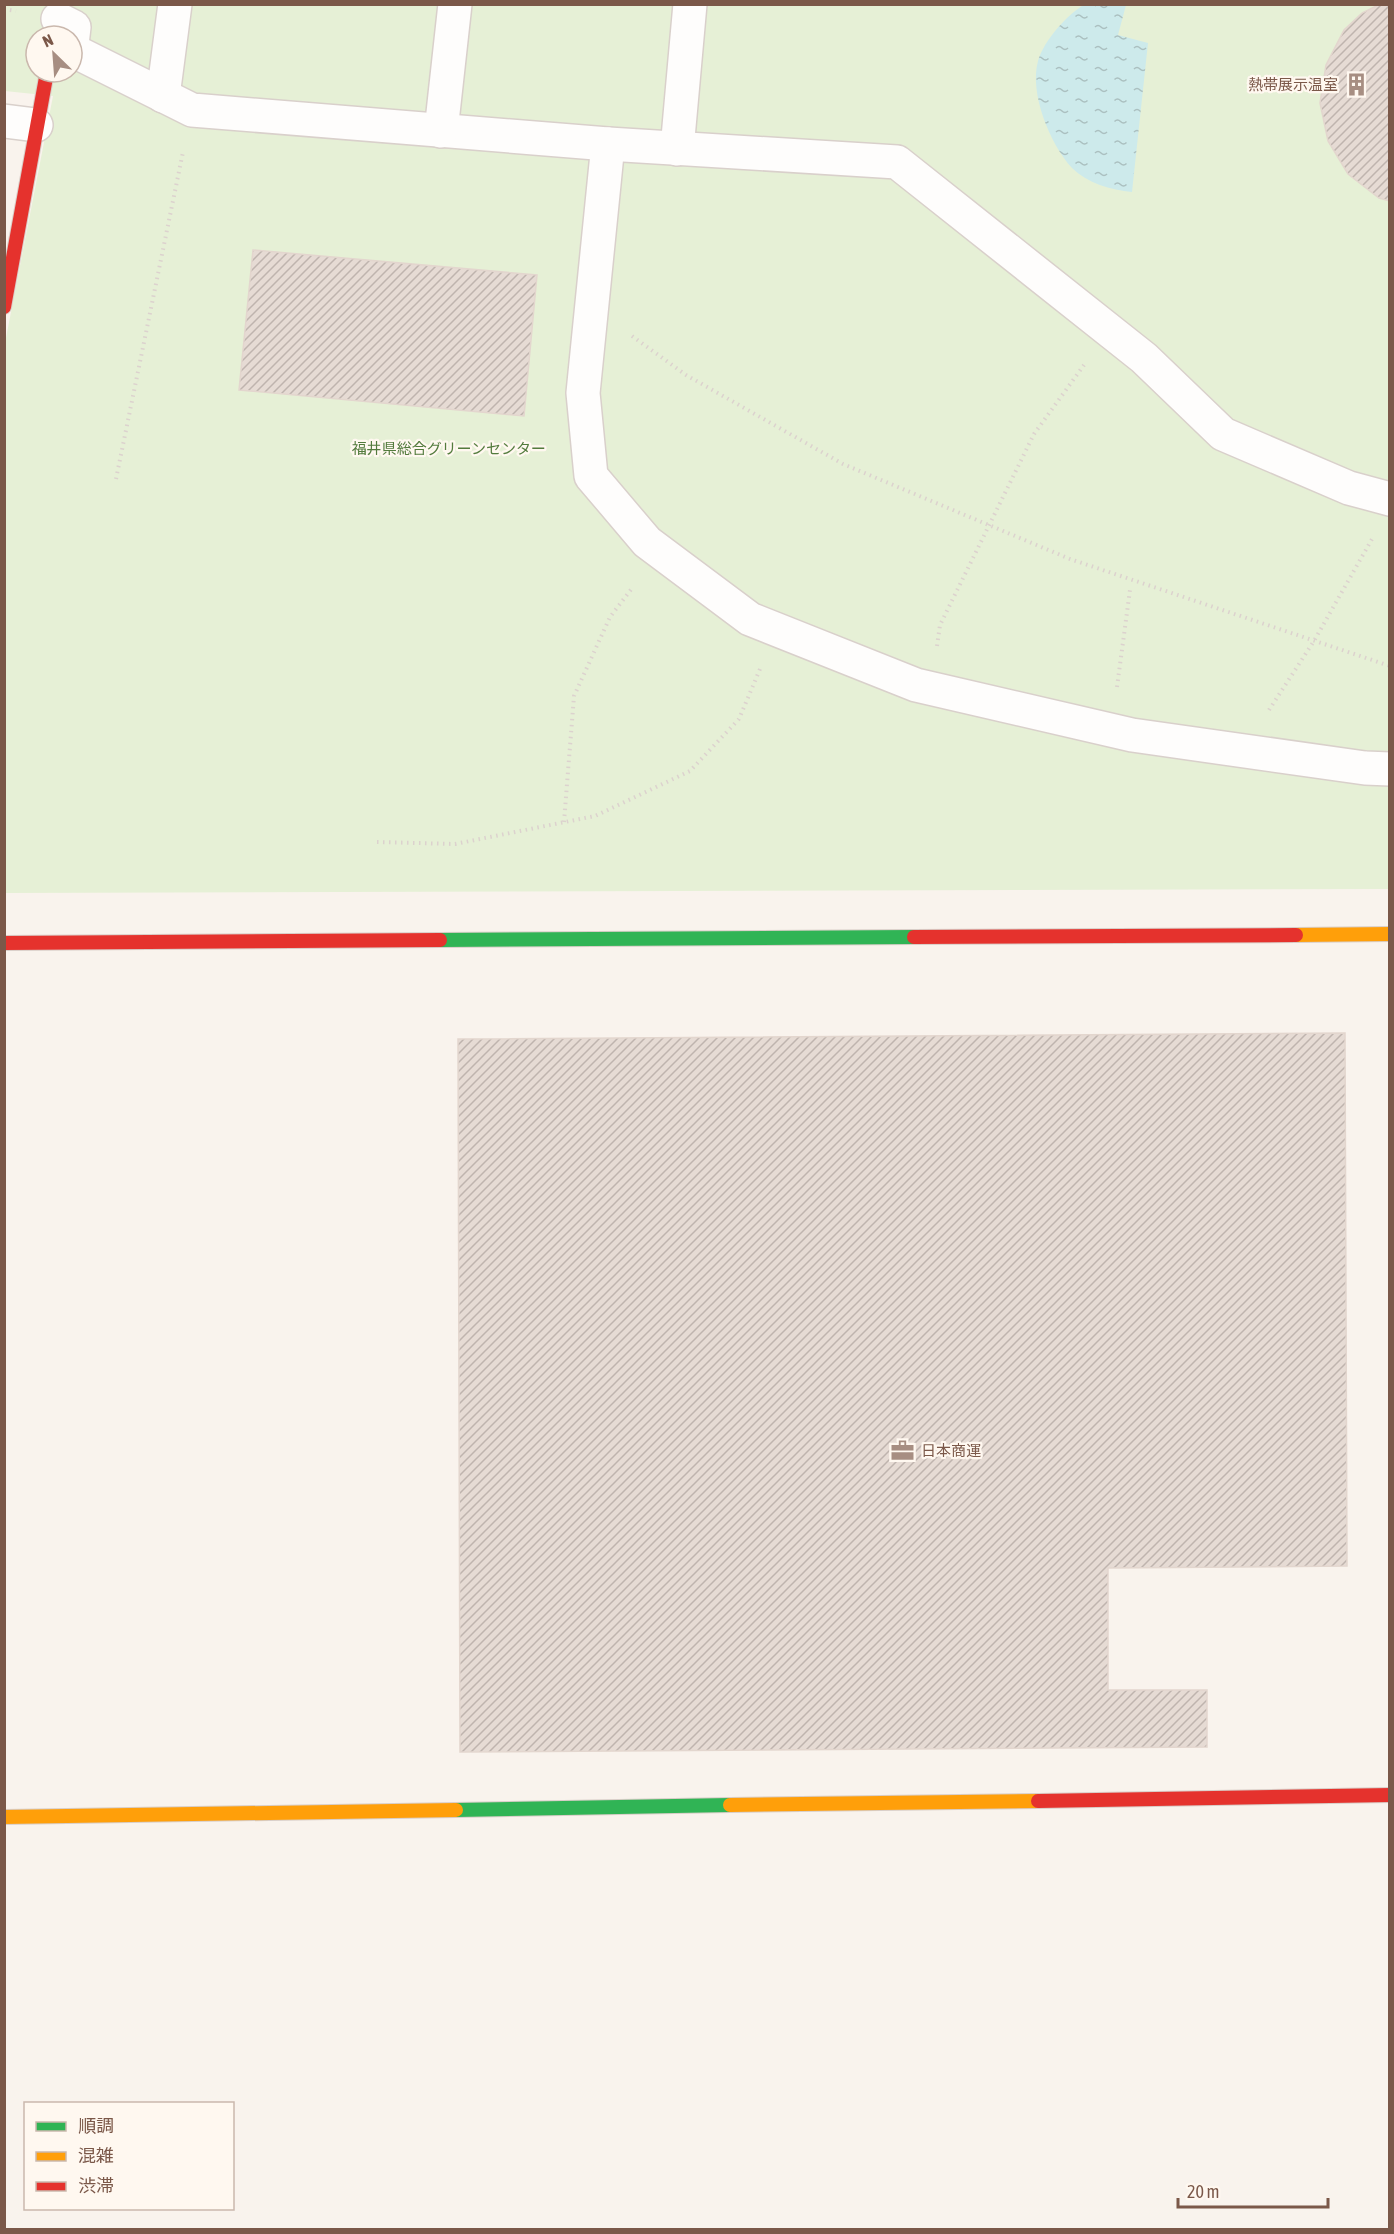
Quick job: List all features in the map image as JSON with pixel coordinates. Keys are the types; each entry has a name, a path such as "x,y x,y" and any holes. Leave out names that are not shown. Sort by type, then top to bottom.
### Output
{"street":[{"path":"163,96 175,4"},
{"path":"441,131 455,4"},
{"path":"677,148 690,4"},
{"path":"84,56 192,110 608,144 897,162 1144,358 1223,434 1349,488 1389,499"},
{"path":"4,307 45,84"},
{"path":"4,121 36,125"},
{"path":"608,144 583,393 591,476 647,542 750,619 916,685 1132,735 1365,768 1389,769"},
{"path":"4,943 1389,934"},
{"path":"4,1817 1389,1795"}],"path":[{"path":"116,479 192,110"},
{"path":"591,307 686,375 843,464 1070,559 1389,666"},
{"path":"931,688 940,625 991,526 1034,434 1109,330"},
{"path":"1237,750 1263,719 1314,641 1378,529"},
{"path":"564,822 574,696 610,617 661,553"},
{"path":"1112,730 1130,590"},
{"path":"377,842 455,844 595,816 690,771 739,718 777,630"}],"green space":[{"name":"福井県総合グリーンセンター","path":"4,5 1389,5 1389,889 5,893 5,343 53,96 5,91"}],"water":[{"path":"1085,4 1126,5 1118,35 1148,43 1132,192 1100,185 1085,178 1072,168 1056,146 1039,103 1036,74 1041,53 1057,29"}],"building":[{"name":"熱帯展示温室","path":"1380,4 1390,4 1390,201 1379,198 1348,174 1328,141 1320,103 1326,65 1344,30 1362,13"},
{"path":"253,250 537,275 524,416 239,390"},
{"path":"1345,1033 1347,1566 1108,1568 1108,1690 1207,1690 1207,1747 460,1752 458,1039"}],"traffic: fast":[{"path":"440,940 914,937"},
{"path":"456,1810 730,1805"}],"traffic: slow":[{"path":"1296,935 1390,934"},
{"path":"730,1805 1038,1801"},
{"path":"4,1817 456,1810"}],"traffic: jam":[{"path":"4,307 45,84"},
{"path":"914,937 1296,935"},
{"path":"4,943 440,940"},
{"path":"1038,1801 1390,1795"}],"place":[{"name":"熱帯展示温室","path":"1356,84"},
{"name":"日本商運","path":"903,1450"}]}
